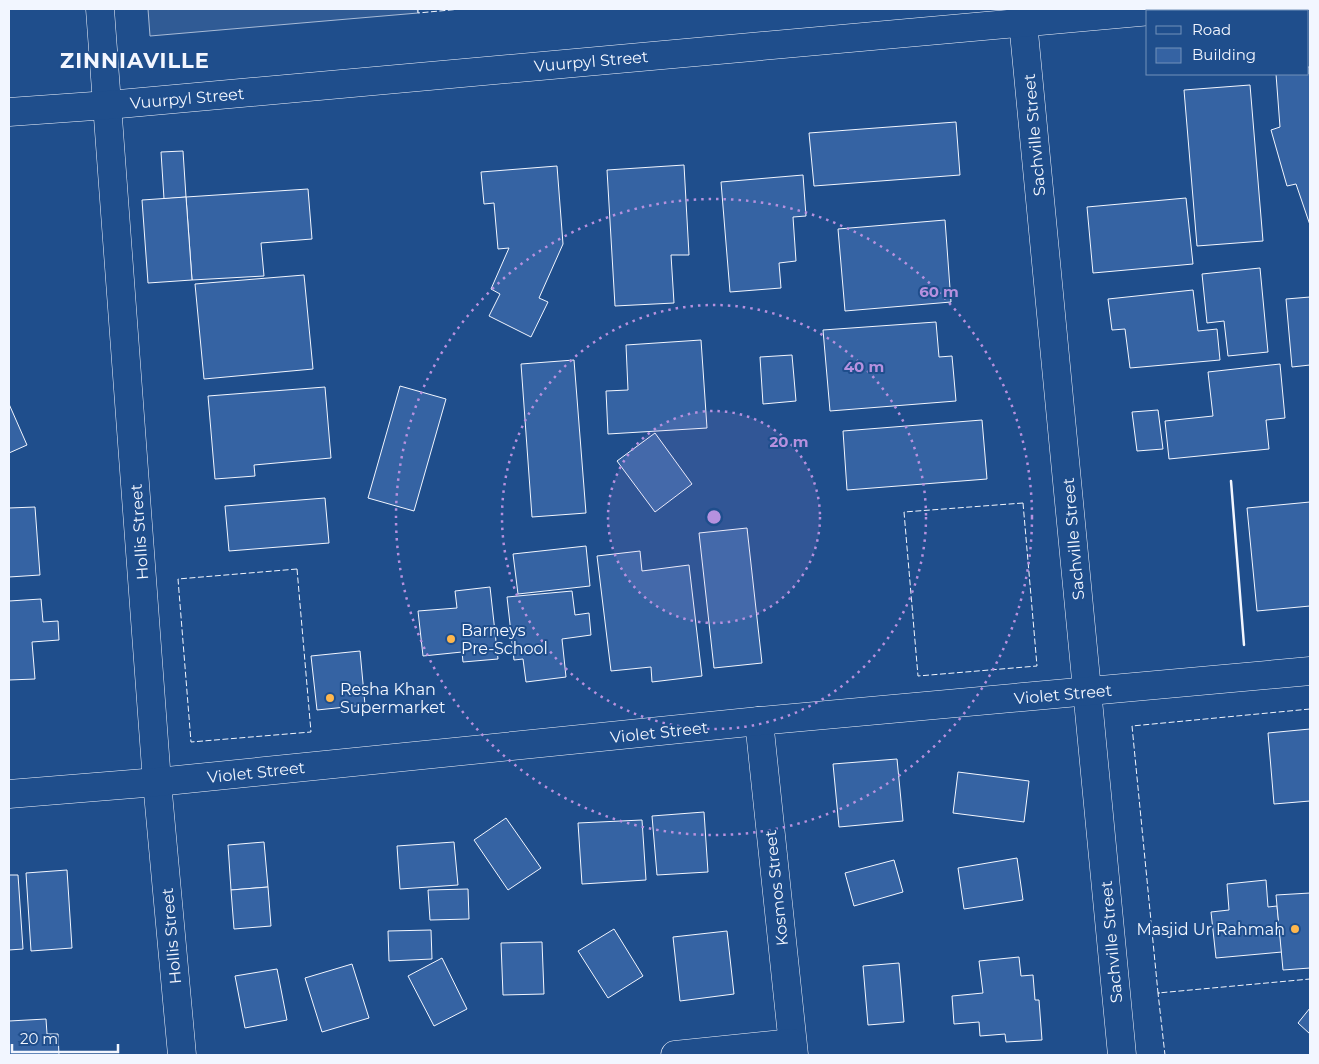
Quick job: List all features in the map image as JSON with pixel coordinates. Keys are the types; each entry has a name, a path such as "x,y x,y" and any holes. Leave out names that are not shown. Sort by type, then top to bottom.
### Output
{"street":[{"name":"Hollis Street","path":"100,9 157,782 182,1055"},
{"name":"Vuurpyl Street","path":"9,112 108,105 1146,11"},
{"name":"Sachville Street","path":"1023,22 1122,1055"},
{"name":"Violet Street","path":"9,794 157,782 759,722 1310,671"},
{"name":"Kosmos Street","path":"759,722 793,1049"},
{"path":"675,1055 793,1049"}],"shaded area":[{"path":"148,9 417,9 418,13 150,36"}],"building":[{"path":"1310,67 1310,225 1296,184 1287,186 1271,130 1280,127 1276,75 1309,75"},
{"path":"1250,85 1263,241 1197,246 1184,90"},
{"path":"956,122 960,175 814,186 809,133"},
{"path":"183,151 186,197 164,199 161,152"},
{"path":"684,165 689,255 671,255 674,303 615,306 607,170"},
{"path":"557,166 563,244 539,298 548,302 531,337 489,316 500,294 491,289 509,248 498,249 494,203 484,204 481,172"},
{"path":"803,175 806,216 793,217 796,261 779,263 781,288 730,292 721,182"},
{"path":"308,189 312,239 261,243 264,276 192,280 186,197"},
{"path":"186,197 192,280 148,283 142,200"},
{"path":"1186,198 1193,264 1093,273 1087,207"},
{"path":"945,220 951,302 845,311 838,229"},
{"path":"1260,268 1268,352 1228,356 1224,321 1207,323 1202,274"},
{"path":"304,275 313,369 204,379 195,284"},
{"path":"1193,290 1198,331 1217,329 1220,360 1130,368 1125,329 1112,330 1108,299"},
{"path":"1310,297 1310,365 1292,367 1286,299"},
{"path":"936,322 939,357 952,356 956,401 830,411 823,330"},
{"path":"701,340 707,428 608,434 606,391 628,390 626,345"},
{"path":"792,355 796,401 763,404 760,357"},
{"path":"574,360 586,513 532,517 521,364"},
{"path":"1280,364 1285,418 1266,420 1269,449 1169,459 1165,421 1213,416 1208,372"},
{"path":"400,386 446,399 414,511 368,498"},
{"path":"325,387 331,458 254,465 255,476 215,479 208,396"},
{"path":"9,404 27,445 9,453"},
{"path":"1158,410 1163,449 1137,451 1132,412"},
{"path":"982,420 987,479 847,490 843,431"},
{"path":"655,433 692,484 655,512 617,461"},
{"path":"325,498 329,543 229,551 225,506"},
{"path":"1310,502 1310,606 1257,611 1247,508"},
{"path":"35,507 40,575 9,577 9,508"},
{"path":"747,528 762,663 714,668 699,533"},
{"path":"586,546 590,586 518,594 513,554"},
{"path":"640,551 642,571 689,565 702,676 652,682 651,667 611,671 597,556"},
{"path":"490,587 498,659 463,662 462,652 423,656 418,611 457,608 455,591"},
{"path":"572,591 575,615 589,613 591,635 562,639 566,677 526,682 523,659 514,660 507,597"},
{"path":"41,599 43,622 58,621 59,640 32,642 35,679 9,680 9,601"},
{"path":"360,651 365,705 317,710 311,656"},
{"path":"1310,729 1310,801 1274,804 1268,733"},
{"path":"897,759 903,821 839,827 833,764"},
{"path":"958,772 1029,781 1024,822 953,813"},
{"path":"704,812 708,872 657,875 652,816"},
{"path":"506,818 541,868 508,890 474,840"},
{"path":"642,820 646,880 582,884 578,823"},
{"path":"264,842 268,887 231,890 228,845"},
{"path":"454,842 458,885 400,889 397,846"},
{"path":"1017,858 1023,900 964,909 958,868"},
{"path":"894,860 903,892 854,906 845,873"},
{"path":"67,870 72,948 31,951 26,873"},
{"path":"9,875 18,875 23,949 9,950"},
{"path":"1266,880 1268,907 1277,906 1282,952 1216,958 1211,912 1229,910 1227,884"},
{"path":"268,887 271,926 234,929 231,890"},
{"path":"468,889 469,919 430,920 428,890"},
{"name":"Masjid Ur Rahmah","path":"1310,893 1310,968 1283,970 1276,895"},
{"path":"614,929 643,976 608,998 578,951"},
{"path":"431,930 432,959 389,961 388,931"},
{"path":"727,931 734,994 680,1001 673,937"},
{"path":"542,942 544,994 503,995 501,943"},
{"path":"1019,957 1021,976 1033,975 1035,1000 1039,1000 1042,1040 1006,1042 1005,1034 980,1036 979,1022 954,1024 952,996 983,993 979,961"},
{"path":"442,958 467,1009 434,1026 408,976"},
{"path":"899,963 904,1022 868,1025 863,966"},
{"path":"352,964 369,1018 322,1032 305,978"},
{"path":"277,969 287,1020 245,1028 235,976"},
{"path":"1310,1008 1310,1034 1298,1023"},
{"path":"46,1019 47,1034 58,1034 59,1055 9,1055 9,1021"}],"fence":[{"path":"418,9 418,13 461,9"},
{"path":"1023,503 1037,666 918,676 904,512 1023,503"},
{"path":"297,569 311,732 191,742 178,579 297,569"},
{"path":"1310,709 1132,726 1158,993 1310,979"},
{"path":"1160,993 1158,993 1165,1055"}],"wall":[{"path":"1231,481 1244,645"}],"place":[{"name":"Barneys Pre-School","path":"451,639"},
{"name":"Resha Khan Supermarket","path":"330,698"},
{"name":"Masjid Ur Rahmah","path":"1295,929"}],"district":[{"name":"ZINNIAVILLE","path":"135,61"}]}
